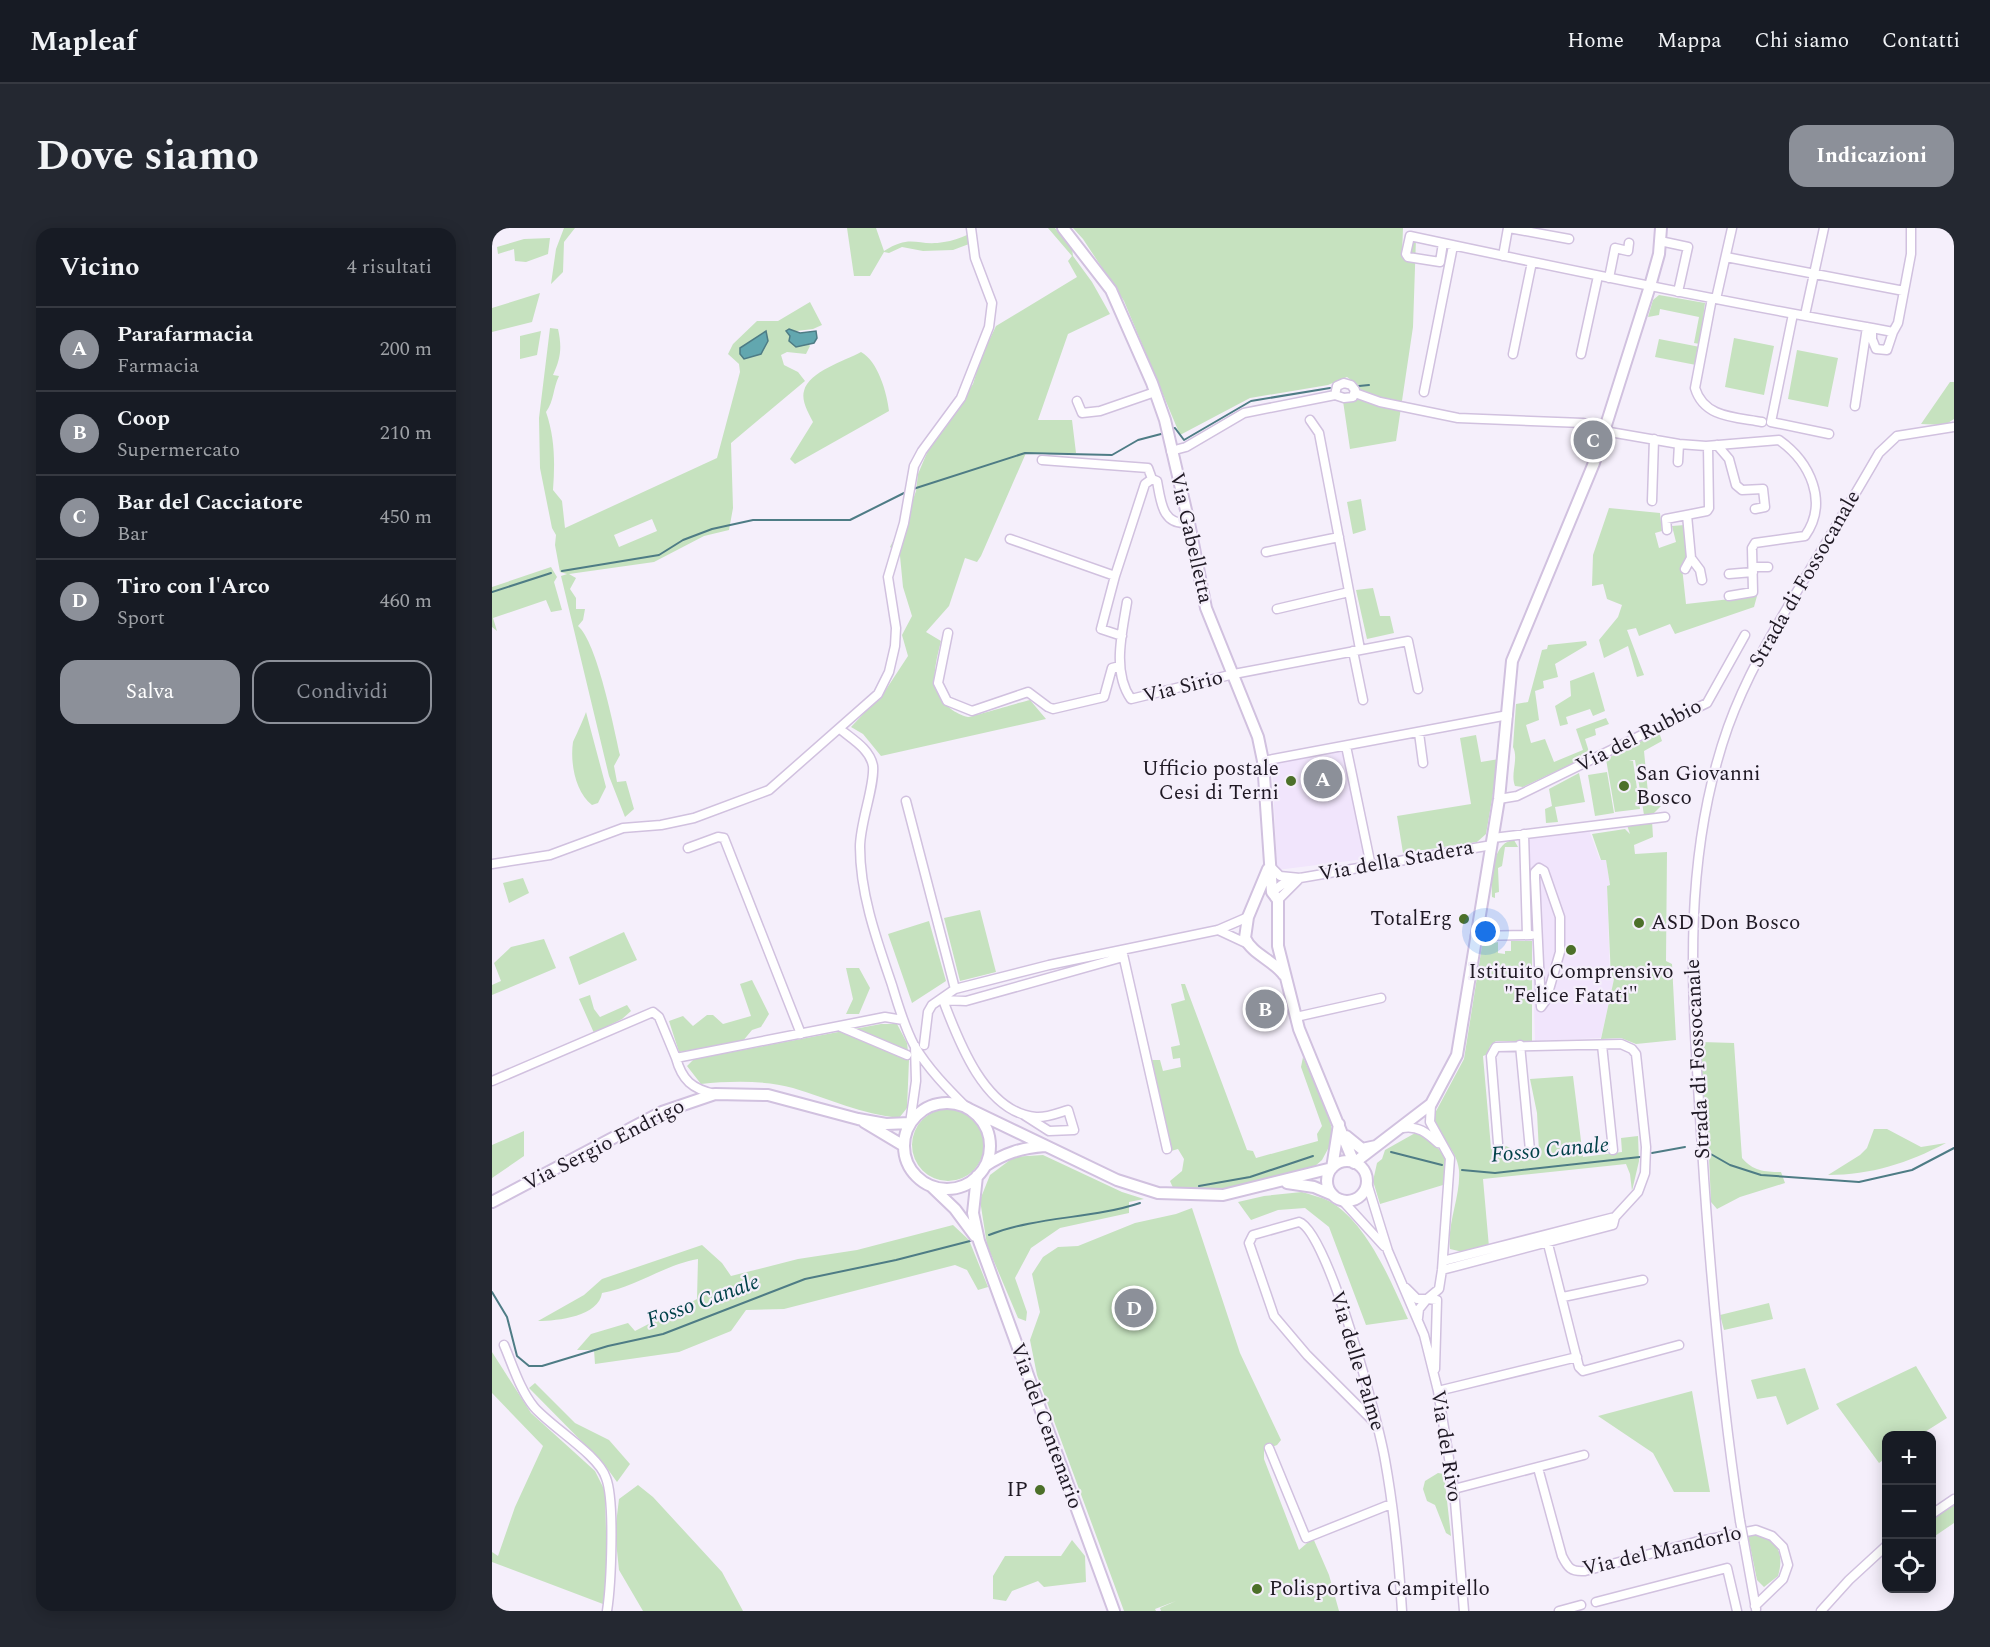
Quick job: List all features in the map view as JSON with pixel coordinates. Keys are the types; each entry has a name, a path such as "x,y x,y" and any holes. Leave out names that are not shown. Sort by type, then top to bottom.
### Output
{"street":[{"path":"492,864 550,855 623,828 661,825 694,819 769,790 878,694 889,672 896,628 888,577 904,523 914,466 922,451 961,398 989,327 992,303 975,258 971,228"},
{"name":"Via Gabelletta","path":"1063,228 1111,290 1165,420 1206,608 1258,737 1263,761 1269,866 1275,896 1276,938 1296,1017 1354,1163"},
{"path":"1503,256 1509,228 1569,239"},
{"path":"1354,1163 1431,1104 1457,1055 1499,799 1512,661 1589,476 1650,286 1661,228"},
{"path":"1732,228 1695,388 1698,398 1712,412 1762,422"},
{"path":"1805,315 1824,228"},
{"path":"1870,328 1876,349 1887,350 1898,323 1911,254 1911,228"},
{"path":"1443,243 1440,262 1408,257 1406,254 1411,232 1453,246 1678,292 1893,332"},
{"path":"1660,241 1688,247 1678,292"},
{"path":"1609,278 1615,248 1628,251 1629,243"},
{"path":"1425,392 1453,246"},
{"path":"1726,257 1904,291"},
{"path":"1514,354 1532,262"},
{"path":"1581,354 1598,276"},
{"path":"1793,314 1771,422 1829,434"},
{"path":"1855,406 1870,328"},
{"path":"1335,395 1337,386 1344,382 1351,385 1355,393 1380,402 1458,418 1583,423 1604,431 1678,444 1710,446 1779,440 1796,452 1814,489 1817,500 1815,522 1805,536 1755,543 1752,548 1753,592 1729,596"},
{"path":"1077,401 1082,413 1100,411 1155,392"},
{"path":"1171,451 1186,447 1244,413 1335,395 1349,398 1355,393"},
{"path":"1310,420 1319,433 1339,537 1349,592 1363,700"},
{"name":"Strada di Fossocanale","path":"1756,1608 1723,1408 1713,1310 1693,1031 1692,922 1700,847 1713,777 1728,728 1752,668 1879,453 1888,443 1909,432 1953,428"},
{"path":"1652,501 1654,439"},
{"path":"1678,444 1678,462"},
{"path":"1706,499 1710,446"},
{"path":"1710,446 1729,459 1736,485 1742,490 1763,489 1765,507 1755,509"},
{"path":"1667,530 1666,519 1707,511 1710,508 1710,446"},
{"path":"1042,460 1148,468 1152,479 1157,481 1164,514 1173,521 1189,523"},
{"path":"1122,636 1101,629 1115,576 1145,484 1152,479"},
{"path":"1687,515 1691,558 1700,570 1702,580"},
{"path":"1266,552 1339,537"},
{"path":"1010,539 1115,576"},
{"path":"1685,569 1691,558"},
{"path":"1729,574 1768,567"},
{"path":"1277,609 1349,592"},
{"name":"Via Sirio","path":"1127,602 1120,666 1123,683 1131,699 1234,674"},
{"name":"Via Sirio","path":"948,633 938,683 947,701 972,711 1028,692 1053,709 1104,697 1112,668 1120,666"},
{"name":"Via del Rubbio","path":"1499,799 1517,796 1707,703 1745,635"},
{"path":"1234,674 1408,641 1418,688"},
{"path":"1263,761 1508,715"},
{"path":"840,729 866,750 873,764 872,778 865,803 861,860 865,893 876,940 903,1020 939,1079 978,1116 990,1140 985,1166"},
{"path":"1419,733 1424,764"},
{"path":"1346,746 1371,866"},
{"path":"906,801 956,989"},
{"name":"Via della Stadera","path":"1269,866 1280,876 1296,878 1371,866 1524,834 1665,817"},
{"path":"1524,834 1527,935"},
{"path":"688,848 718,837 724,838 801,1034"},
{"name":"Via Gabelletta","path":"1269,866 1248,917 1245,938 1252,947 1278,967 1287,980"},
{"path":"1539,868 1544,872 1560,917 1560,952 1546,1000 1541,1007 1539,999 1537,935 1535,872 1539,868"},
{"name":"Via della Stadera","path":"1275,896 1296,878"},
{"path":"1258,894 1275,896"},
{"path":"1048,1146 1024,1147 1005,1153 985,1166 977,1176 955,1188 929,1185 911,1169 904,1146 910,1123 919,1045 932,1005 943,1000 956,989 1218,930 1248,917"},
{"path":"1218,930 1252,947 1270,946 1276,938"},
{"path":"1475,936 1537,935"},
{"path":"943,1000 966,1002 1122,953"},
{"path":"1122,953 1167,1149"},
{"path":"1296,1017 1381,998"},
{"path":"943,1000 964,1055 993,1091 1012,1110 1049,1131 1074,1130 1068,1110 1040,1118 1024,1115"},
{"path":"492,1081 653,1012 658,1017 680,1072 688,1083 696,1090 715,1094"},
{"path":"676,1058 885,1017 903,1020"},
{"path":"841,1027 907,1054"},
{"path":"1443,1266 1613,1225 1615,1217 1638,1192 1645,1173 1646,1147 1636,1054 1626,1045 1501,1045 1494,1050 1491,1056 1498,1143"},
{"path":"1602,1045 1613,1150"},
{"path":"1520,1046 1530,1150"},
{"name":"Via Sergio Endrigo","path":"492,1202 662,1112 715,1094 768,1095 858,1119 886,1124 910,1123"},
{"path":"910,1123 930,1106 955,1104 1117,1180 1158,1193 1223,1195 1285,1182 1332,1168 1342,1162 1354,1163 1362,1168 1367,1180 1388,1251 1404,1286 1417,1299 1434,1298 1438,1305 1435,1378"},
{"path":"1418,1319 1419,1309 1439,1289 1443,1266 1450,1158 1430,1122 1431,1104"},
{"name":"Via Sergio Endrigo","path":"858,1119 904,1146"},
{"path":"1339,1123 1336,1149 1328,1182 1337,1197 1388,1251"},
{"path":"1402,1128 1411,1126 1421,1129 1446,1150"},
{"path":"1344,1134 1353,1144 1362,1149 1379,1146"},
{"path":"1285,1182 1314,1187 1349,1201 1361,1195 1371,1160 1379,1146"},
{"path":"1317,1173 1328,1164 1336,1149"},
{"name":"Via del Centenario","path":"977,1176 972,1213 979,1241 1114,1611"},
{"name":"Via del Centenario","path":"929,1185 955,1209 979,1241"},
{"name":"Via delle Palme","path":"1376,1424 1307,1355 1274,1316 1249,1243 1253,1235 1299,1222 1305,1224 1321,1248 1353,1338 1376,1424 1385,1460 1402,1611"},
{"path":"1546,1240 1563,1297 1577,1357 1583,1371 1679,1345"},
{"path":"1563,1297 1643,1280"},
{"name":"Via del Rivo","path":"1404,1286 1418,1319 1438,1391 1454,1489 1464,1611"},
{"path":"504,1345 521,1387 534,1407 588,1455 606,1476 611,1505 607,1611"},
{"path":"1438,1391 1577,1357"},
{"path":"1269,1448 1306,1538 1391,1504"},
{"path":"1454,1489 1584,1455"},
{"name":"Via del Mandorlo","path":"1538,1468 1562,1557 1569,1569 1575,1572 1585,1572 1695,1542 1756,1530 1772,1536 1783,1547 1788,1564 1783,1579 1756,1608"},
{"path":"1936,1511 1954,1499"},
{"path":"1821,1611 1849,1580 1882,1550"},
{"path":"1596,1602 1727,1568 1737,1611"},
{"path":"1559,1611 1581,1605"}],"shaded area":[{"path":"1344,750 1365,859 1277,870 1272,764"},
{"name":"Istituito Comprensivo \"Felice Fatati\"","path":"1589,830 1600,860 1606,860 1610,885 1607,886 1610,979 1614,979 1601,1038 1535,1041 1530,837"}],"green space":[{"path":"564,228 575,228 564,242 563,272 551,284 556,249"},
{"path":"847,228 876,228 884,251 901,243 935,243 967,235 969,244 953,250 923,251 902,247 889,253 884,252 870,276 854,276"},
{"path":"1048,228 1055,228 1072,248 1073,256 1092,282 1110,314 1068,334 1038,420 1072,420 1076,453 1026,453 981,556 977,562 965,558 949,606 926,632 941,641 935,669 936,686 943,702 951,709 968,717 1030,700 1046,719 881,756 863,734 851,727 885,691 908,656 902,635 912,616 903,587 900,556 890,547 909,511 916,491 918,474 932,441 973,384 981,357 996,326 1077,277 1068,261 1072,256"},
{"path":"1073,228 1403,228 1402,255 1416,238 1413,327 1396,441 1350,449 1343,401 1360,391 1347,377 1328,385 1250,398 1180,435 1124,301 1083,239"},
{"path":"550,238 548,254 526,262 515,261 514,249 498,254 497,247 524,239"},
{"path":"540,293 532,322 492,332 492,308"},
{"path":"1659,295 1705,303 1700,344 1694,343 1699,317 1660,309 1659,315 1648,317 1653,300"},
{"path":"810,302 822,325 797,331 793,341 806,341 810,346 806,354 787,352 781,355 784,365 798,372 805,381 731,443 733,508 729,530 704,536 654,562 569,574 576,578 570,589 576,598 576,609 585,609 583,620 578,626 592,649 614,726 620,755 614,766 617,782 626,781 634,809 625,817 609,776 561,576 567,574 560,572 555,545 556,535 552,528 540,468 539,418 550,328 558,329 560,352 553,375 559,376 546,412 554,451 553,490 562,501 565,528 717,458 740,372 739,364 728,354 733,344 757,321 778,321","holes":["652,519 657,531 619,547 614,535"]},
{"path":"541,331 537,355 520,359 520,336"},
{"path":"1734,338 1774,346 1764,395 1725,387"},
{"path":"1659,339 1700,347 1696,365 1655,357"},
{"path":"1797,350 1838,358 1828,407 1788,399"},
{"path":"861,352 867,356 877,370 884,387 889,411 795,464 790,459 813,422 804,399 807,384 828,367"},
{"path":"1950,382 1954,382 1954,419 1945,425 1921,424"},
{"path":"1361,499 1366,530 1353,534 1347,502"},
{"path":"1609,508 1660,513 1662,531 1655,533 1659,548 1676,542 1672,526 1685,525 1687,559 1682,567 1686,604 1757,596 1754,607 1675,634 1670,624 1639,636 1636,628 1627,630 1644,675 1637,677 1628,646 1604,658 1599,640 1618,617 1622,605 1607,599 1603,584 1592,586 1593,555"},
{"path":"551,567 557,577 554,582 562,610 551,612 546,600 493,618 497,631 492,627 492,587"},
{"path":"1373,588 1380,616 1390,616 1394,633 1367,639 1356,590"},
{"path":"1586,641 1587,645 1555,664 1558,677 1543,681 1544,688 1535,691 1539,720 1526,725 1531,743 1545,739 1554,762 1583,750 1576,729 1606,718 1609,724 1595,729 1596,735 1585,739 1590,755 1523,787 1515,786 1513,747 1516,704 1528,702 1542,650 1547,649 1548,645"},
{"path":"1594,672 1605,711 1593,716 1590,709 1566,717 1568,724 1560,726 1555,706 1571,696 1570,681"},
{"path":"586,712 606,787 598,803 592,805 578,785 572,758 573,742"},
{"path":"1659,732 1662,741 1644,751 1648,793 1644,795 1648,805 1661,806 1653,814 1644,815 1635,760 1629,760 1633,761 1640,809 1615,812 1606,759"},
{"path":"1476,735 1481,762 1499,759 1486,834 1477,842 1403,853 1397,816 1471,804 1460,738"},
{"path":"1607,772 1614,813 1595,816 1588,775"},
{"path":"1579,773 1585,802 1555,807 1558,822 1546,823 1545,809 1552,806 1549,789"},
{"path":"1652,821 1653,837 1634,845 1635,854 1667,852 1666,961 1672,964 1676,1040 1636,1044 1621,1038 1601,1039 1614,979 1611,979 1607,886 1610,885 1606,860 1601,860 1592,834 1625,829 1630,834 1627,825"},
{"path":"1514,840 1518,847 1505,847 1502,866 1498,868 1499,892 1495,893 1495,898 1492,897 1494,862 1497,854 1507,842"},
{"path":"523,878 529,893 509,903 503,883"},
{"path":"980,910 996,972 960,981 944,918"},
{"path":"929,921 946,981 912,1003 888,934"},
{"path":"624,932 637,960 579,985 569,957"},
{"path":"544,939 556,968 492,995 492,985 501,981 494,963 511,947"},
{"path":"1511,941 1532,941 1532,1041 1496,1041 1490,1046 1488,1054 1483,1056 1491,1148 1499,1149 1506,1146 1524,1155 1539,1152 1537,1113 1530,1079 1573,1076 1583,1157 1622,1152 1621,1138 1638,1136 1639,1161 1632,1191 1626,1164 1483,1179 1489,1247 1463,1252 1450,1249 1450,1229 1458,1190 1459,1170 1455,1155 1438,1129 1434,1115 1464,1059 1482,946 1498,942 1498,953 1505,954 1505,951 1511,951"},
{"path":"846,968 859,968 870,988 859,1014 846,1014 853,999"},
{"path":"752,980 769,1014 761,1027 752,1030 742,1042 679,1052 669,1021 683,1016 693,1026 707,1015 713,1015 723,1024 751,1016 740,984"},
{"path":"1181,984 1185,984 1247,1150 1253,1151 1256,1158 1318,1141 1317,1134 1322,1126 1301,1067 1303,1057 1329,1116 1332,1130 1329,1147 1322,1160 1314,1167 1222,1190 1174,1190 1170,1181 1182,1171 1184,1159 1178,1149 1171,1151 1152,1060 1160,1060 1163,1071 1181,1067 1180,1058 1173,1059 1171,1047 1180,1045 1171,1004 1185,1000"},
{"path":"590,995 594,1009 600,1017 627,1005 631,1011 622,1019 594,1033 579,999"},
{"path":"881,1024 897,1024 907,1043 909,1060 907,1108 899,1118 859,1110 782,1085 747,1082 701,1084 687,1066 694,1059"},
{"path":"1701,1029 1702,1042 1734,1043 1742,1158 1750,1166 1760,1170 1781,1172 1785,1183 1740,1197 1717,1209 1711,1202 1697,1030"},
{"path":"955,1109 974,1119 982,1131 984,1145 982,1159 974,1171 962,1179 941,1181 922,1171 914,1159 912,1138 922,1119 934,1111"},
{"path":"1874,1129 1887,1129 1921,1147 1946,1143 1889,1166 1859,1173 1828,1175 1867,1148"},
{"path":"524,1131 524,1156 492,1178 492,1145"},
{"path":"1417,1132 1434,1144 1443,1155 1447,1169 1443,1185 1380,1204 1373,1181 1377,1163 1382,1159 1385,1150"},
{"path":"1043,1155 1122,1192 1144,1199 1129,1202 1129,1213 1060,1228 1031,1248 1015,1278 1027,1312 1026,1321 1018,1318 987,1245 980,1200 990,1175 1014,1157"},
{"path":"1302,1192 1329,1201 1355,1223 1376,1254 1408,1319 1366,1325 1329,1227 1305,1208 1278,1210 1251,1220 1238,1202 1264,1196"},
{"path":"1192,1208 1240,1353 1281,1440 1277,1445 1264,1450 1264,1459 1299,1550 1313,1538 1329,1575 1339,1611 1161,1611 1160,1608 1176,1601 1155,1609 1156,1611 1124,1611 1037,1375 1030,1340 1040,1312 1032,1274 1043,1257 1058,1247 1078,1246 1135,1223"},
{"path":"953,1225 969,1240 988,1287 978,1290 967,1270 955,1265 784,1309 746,1310 731,1331 679,1352 595,1364 594,1350 577,1350 591,1334 628,1323 635,1331 697,1299 698,1259 602,1293 594,1307 576,1316 538,1321 584,1295 602,1279 702,1245 722,1263 731,1276 798,1259 857,1250"},
{"path":"1769,1303 1773,1319 1724,1330 1720,1315"},
{"path":"492,1352 531,1413 595,1471 605,1491 607,1571 603,1604 492,1562 492,1552 498,1556 515,1507 543,1446 492,1393"},
{"path":"1916,1366 1947,1418 1926,1431 1882,1431 1882,1461 1879,1463 1836,1404"},
{"path":"1805,1368 1819,1409 1787,1425 1776,1396 1757,1399 1751,1380"},
{"path":"535,1383 575,1423 609,1440 630,1464 617,1482 604,1464 529,1388"},
{"path":"1692,1391 1710,1492 1674,1492 1653,1453 1598,1416"},
{"path":"1438,1473 1444,1474 1451,1536 1446,1533 1435,1505 1427,1501 1423,1489 1425,1481"},
{"path":"638,1485 653,1497 722,1572 743,1611 643,1611 619,1570 615,1532 619,1499"},
{"path":"1954,1504 1954,1523 1936,1535 1936,1516"},
{"path":"1758,1534 1771,1540 1780,1556 1778,1576 1764,1587 1757,1580 1748,1536"},
{"path":"1072,1540 1085,1556 1086,1582 1044,1587 1038,1581 1012,1591 1006,1601 993,1599 993,1576 1005,1556 1061,1556"}],"water":[{"path":"789,329 800,333 816,331 817,338 814,343 796,347 789,341 790,336 786,331"},
{"path":"766,331 768,341 761,354 744,359 740,354 740,348"}],"waterway":[{"path":"1359,386 1369,385"},
{"path":"1171,429 1175,428 1184,440 1251,401 1330,388"},
{"path":"913,489 1025,453 1112,455 1138,440 1161,434"},
{"path":"562,571 659,555 683,540 712,529 753,520 850,520 908,491"},
{"path":"492,592 551,573"},
{"name":"Fosso Canale","path":"1652,1153 1685,1147"},
{"name":"Fosso Canale","path":"1709,1153 1730,1165 1761,1175 1859,1182 1912,1170 1954,1148"},
{"name":"Fosso Canale","path":"1391,1152 1442,1165"},
{"name":"Fosso Canale","path":"1199,1186 1250,1177 1313,1156"},
{"name":"Fosso Canale","path":"1462,1170 1495,1173 1640,1157"},
{"name":"Fosso Canale","path":"989,1235 1026,1224 1103,1212 1140,1203"},
{"name":"Fosso Canale","path":"492,1292 507,1317 517,1356 529,1366 542,1366 608,1346 663,1334 805,1279 896,1260 970,1241"}],"place":[{"name":"Bar del Cacciatore","path":"1593,440"},
{"name":"Parafarmacia","path":"1323,779"},
{"name":"Ufficio postale Cesi di Terni","path":"1291,781"},
{"name":"San Giovanni Bosco","path":"1624,786"},
{"name":"TotalErg","path":"1464,919"},
{"name":"ASD Don Bosco","path":"1639,923"},
{"name":"Istituito Comprensivo \"Felice Fatati\"","path":"1571,950"},
{"name":"Coop","path":"1265,1009"},
{"name":"Tiro con l'Arco","path":"1134,1308"},
{"name":"IP","path":"1040,1490"},
{"name":"Polisportiva Campitello","path":"1257,1589"}]}
